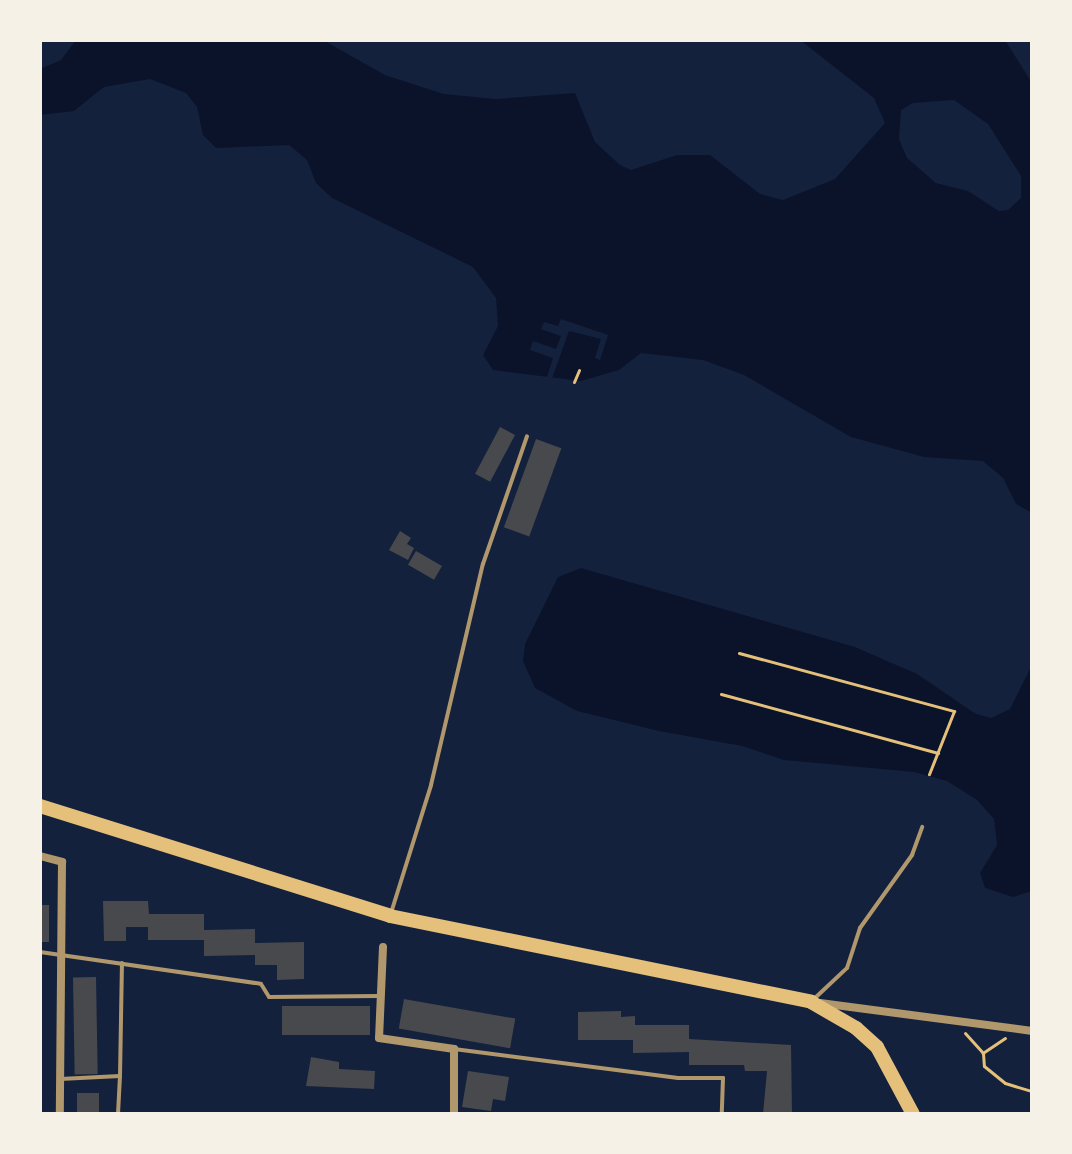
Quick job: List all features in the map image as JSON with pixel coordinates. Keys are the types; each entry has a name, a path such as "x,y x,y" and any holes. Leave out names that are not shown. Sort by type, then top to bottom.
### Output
{"highway":[{"path":"40,806 390,916 811,1002 856,1028 877,1047 913,1114"}],"street":[{"path":"40,856 62,862 60,1114"},
{"path":"383,947 379,1038 454,1049 454,1114"},
{"path":"811,1002 1032,1031"}],"lane":[{"path":"390,916 431,785 483,564 527,436"},
{"path":"811,1002 847,968 860,928 912,855 922,827"},
{"path":"40,952 261,984 269,997 381,996"},
{"path":"118,1114 122,963"},
{"path":"454,1049 678,1078 723,1078 722,1114"},
{"path":"60,1079 120,1076"}],"path":[{"path":"574,382 579,370"},
{"path":"739,653 954,711 929,774"},
{"path":"721,694 938,753"},
{"path":"964,1020 968,1042 983,1053 984,1066 1005,1083 1032,1091"},
{"path":"983,1053 998,1046 1007,1027"}],"water":[{"path":"76,40 323,40 385,75 444,94 496,99 575,93 595,142 620,165 631,170 677,155 710,155 760,194 783,200 835,179 885,123 874,98 800,40 1005,40 1032,83 1032,513 1016,504 1003,478 983,461 924,457 851,437 744,375 703,360 641,353 619,370 581,381 493,370 483,355 498,326 496,298 473,267 332,198 316,183 307,160 289,145 216,148 203,135 197,107 186,93 150,79 104,87 74,111 40,115 40,69 61,60","holes":["954,100 988,124 1021,176 1021,198 1008,210 999,211 968,191 936,183 907,158 899,139 901,110 913,103"]},
{"path":"581,568 855,647 917,674 976,714 991,718 1010,709 1032,665 1032,891 1013,897 985,888 980,873 997,845 994,819 977,800 947,781 914,772 784,760 742,746 659,731 577,711 535,688 523,661 525,644 558,577"}],"pier":[{"path":"561,319 608,335 600,360 595,358 601,339 569,331 551,381 546,380 553,358 530,350 533,341 556,349 561,336 541,329 544,322 558,326"}],"building":[{"path":"500,427 515,435 490,482 475,474"},
{"path":"536,439 561,448 529,537 504,527"},
{"path":"400,531 411,538 407,544 414,548 408,560 389,550"},
{"path":"416,551 442,566 434,580 408,565"},
{"path":"103,901 148,901 149,914 204,914 204,930 255,929 255,943 304,942 304,979 277,980 277,965 255,965 255,955 204,956 204,940 148,940 148,927 126,927 126,941 104,941"},
{"path":"40,905 49,905 49,942 40,942"},
{"path":"73,977 96,977 98,1074 75,1074"},
{"path":"404,999 515,1019 510,1048 399,1029"},
{"path":"282,1006 370,1006 370,1035 282,1035"},
{"path":"621,1011 621,1017 635,1016 635,1025 689,1025 689,1039 791,1045 792,1114 763,1114 767,1071 745,1071 744,1065 689,1065 689,1052 633,1053 633,1040 578,1040 578,1012"},
{"path":"311,1057 339,1062 339,1069 375,1071 374,1089 306,1086"},
{"path":"468,1071 509,1077 505,1101 493,1099 491,1111 462,1107"},
{"path":"77,1093 99,1093 99,1114 77,1114"}]}
